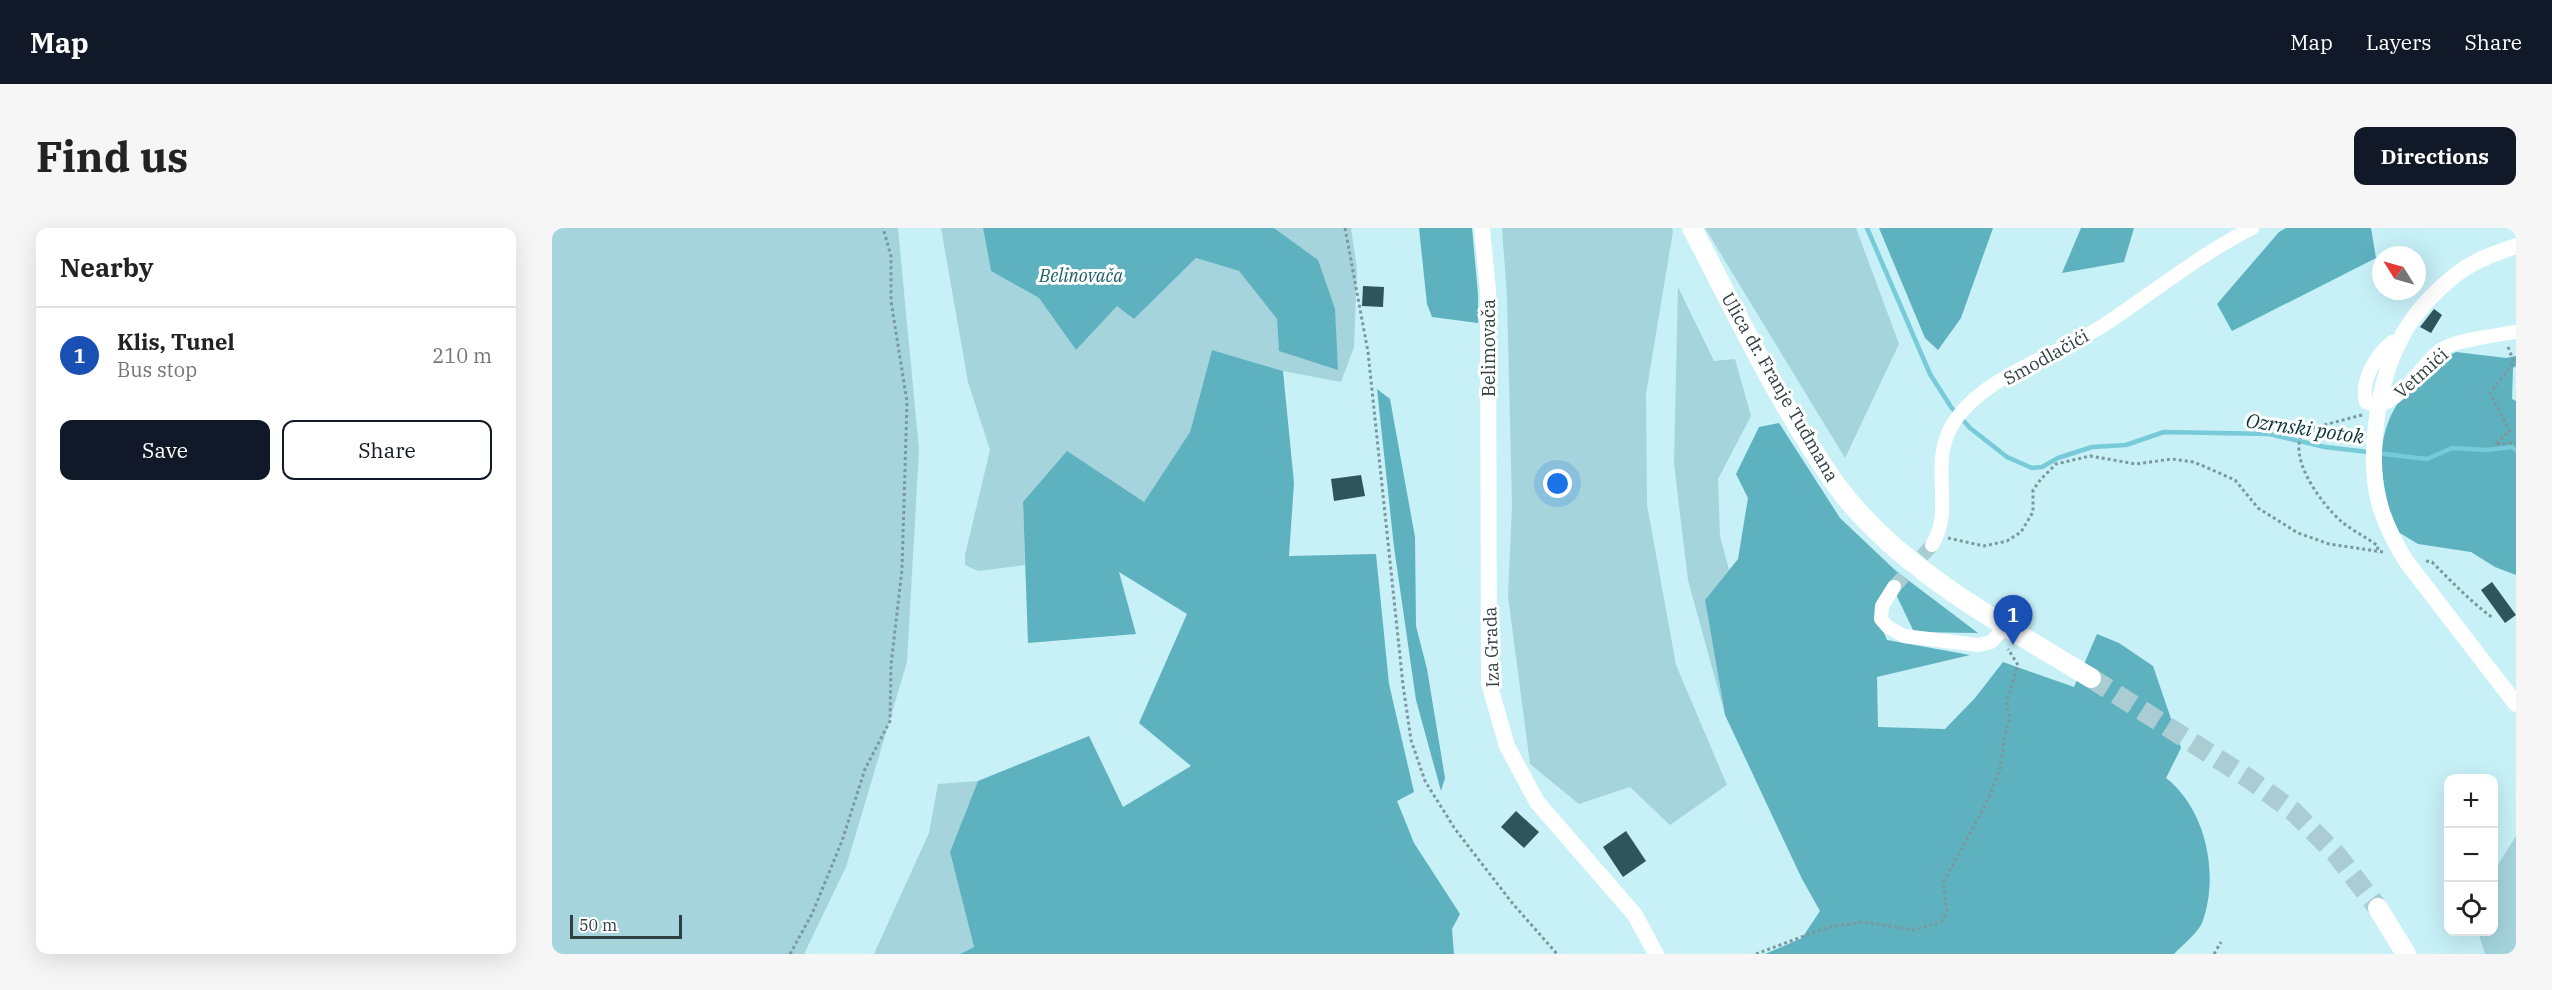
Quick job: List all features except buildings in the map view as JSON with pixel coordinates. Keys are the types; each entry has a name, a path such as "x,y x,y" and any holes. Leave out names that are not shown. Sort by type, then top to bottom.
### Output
{"main road":[{"name":"Ulica dr. Franje Tuđmana","path":"1692,228 1755,348 1838,487 1872,525 1938,582 2002,631 2091,678"},
{"path":"2378,908 2406,954"}],"street":[{"name":"Belimovača","path":"1482,228 1488,290 1488,468"},
{"name":"Smodlačići","path":"1941,531 1943,514 1940,454 1951,426 1977,396 2103,326 2184,267 2252,228"},
{"path":"2516,246 2482,258 2459,273 2428,301 2398,342 2387,373 2377,415 2374,449 2381,510 2399,549 2516,704"},
{"name":"Vetmići","path":"2398,342 2392,342 2385,348 2366,383 2363,392 2366,402 2373,406 2384,405 2395,398 2444,348 2509,333"},
{"name":"Iza Grada","path":"1488,468 1489,683 1506,746 1537,802 1635,915 1656,954"},
{"path":"1932,545 1941,531"},
{"path":"1894,587 1882,606 1881,619 1888,627 1904,636 1978,645 1991,642 2002,631"}],"path":[{"path":"790,954 812,914 842,841 865,769 890,721 891,665 902,569 907,402 891,301 891,256 883,228"},
{"path":"1345,228 1368,352 1403,685 1411,740 1425,781 1455,829 1557,954"},
{"path":"2509,333 2514,362 2490,393 2510,431 2495,444 2516,443"},
{"path":"2373,406 2367,414 2305,430 2301,434 2297,448 2298,458 2325,504 2343,522 2378,546 2377,553"},
{"path":"1941,531 1947,538 1984,546 2007,542 2021,532 2033,512 2033,490 2056,464 2090,456 2136,464 2172,459 2194,462 2219,471 2235,480 2258,508 2298,533 2329,544 2377,553 2399,549 2432,562 2466,592 2475,604 2493,618"},
{"path":"1756,954 1828,927 1864,922 1914,930 1941,922 1947,911 1943,884 1987,802 2000,769 2005,734 2010,718 2006,704 2018,665 2002,631"},
{"path":"2214,954 2221,942"}],"shaded area":[{"path":"552,228 898,228 919,450 907,662 846,867 804,954 552,954"},
{"path":"941,228 983,228 991,271 1039,298 1076,350 1117,305 1134,319 1196,258 1239,271 1277,319 1318,261 1274,228 1351,228 1357,269 1354,347 1341,382 1283,371 1212,350 1190,432 1144,502 1023,502 1025,565 978,571 965,565 965,555 990,450 968,382"},
{"path":"1502,228 1672,228 1673,231 1646,394 1647,505 1676,665 1727,785 1670,825 1630,787 1579,804 1530,764 1508,596 1512,506 1507,296"},
{"path":"1705,228 1856,228 1899,344 1845,458"},
{"path":"1678,287 1714,361 1735,359 1751,416 1718,479 1720,536 1729,570 1705,600 1725,715 1688,580 1674,464"},
{"path":"978,781 950,852 974,947 960,954 874,954 929,833 938,784"},
{"path":"2516,836 2516,954 2485,954 2479,936 2498,936 2498,865"}],"green space":[{"name":"Belinovača","path":"983,228 1274,228 1318,260 1335,309 1338,370 1279,351 1277,319 1239,271 1196,258 1134,319 1117,306 1076,350 1039,298 991,271"},
{"path":"1419,228 1472,228 1478,294 1478,323 1432,317 1427,304"},
{"path":"1879,228 1993,228 1961,318 1938,350 1925,338"},
{"path":"2081,228 2134,228 2124,262 2062,273"},
{"path":"2286,228 2371,228 2374,246 2372,246 2372,260 2232,331 2217,304 2279,232"},
{"path":"1212,350 1283,371 1294,483 1289,556 1376,554 1389,684 1414,792 1397,801 1414,843 1460,914 1452,929 1454,954 960,954 974,947 950,852 978,781 1089,736 1123,807 1191,766 1139,723 1187,614 1119,572 1136,634 1028,643 1023,502 1067,451 1144,502 1190,432"},
{"path":"2456,352 2506,358 2516,356 2516,366 2513,368 2512,399 2516,401 2516,575 2495,567 2471,552 2418,544 2395,530 2385,492 2383,474 2383,439 2388,422 2409,388 2415,391 2435,363"},
{"path":"1377,389 1390,399 1415,537 1416,626 1427,669 1445,778 1441,791 1416,700 1394,547"},
{"path":"1779,423 1840,518 1896,571 1978,633 1914,632 1892,586 1879,621 1887,640 1970,655 1877,677 1878,727 1945,729 1975,698 2003,662 2074,687 2097,634 2119,643 2153,666 2181,748 2166,778 2180,791 2200,825 2209,864 2210,884 2202,923 2174,954 1765,954 1802,938 1820,911 1802,879 1725,715 1705,600 1738,559 1748,498 1736,474 1759,427"}],"waterway":[{"name":"Ozrnski potok","path":"1867,228 1930,374 1951,407 1970,428 2007,457 2032,468 2042,467 2058,458 2092,447 2126,445 2164,432 2269,434 2325,447 2427,459 2452,448 2486,450 2512,447 2516,450"}],"tunnel":[{"path":"1894,587 1932,545"},
{"path":"2091,678 2248,778 2293,811 2336,854 2378,908"}],"place":[{"name":"Klis, Tunel","path":"2013,645"}]}
